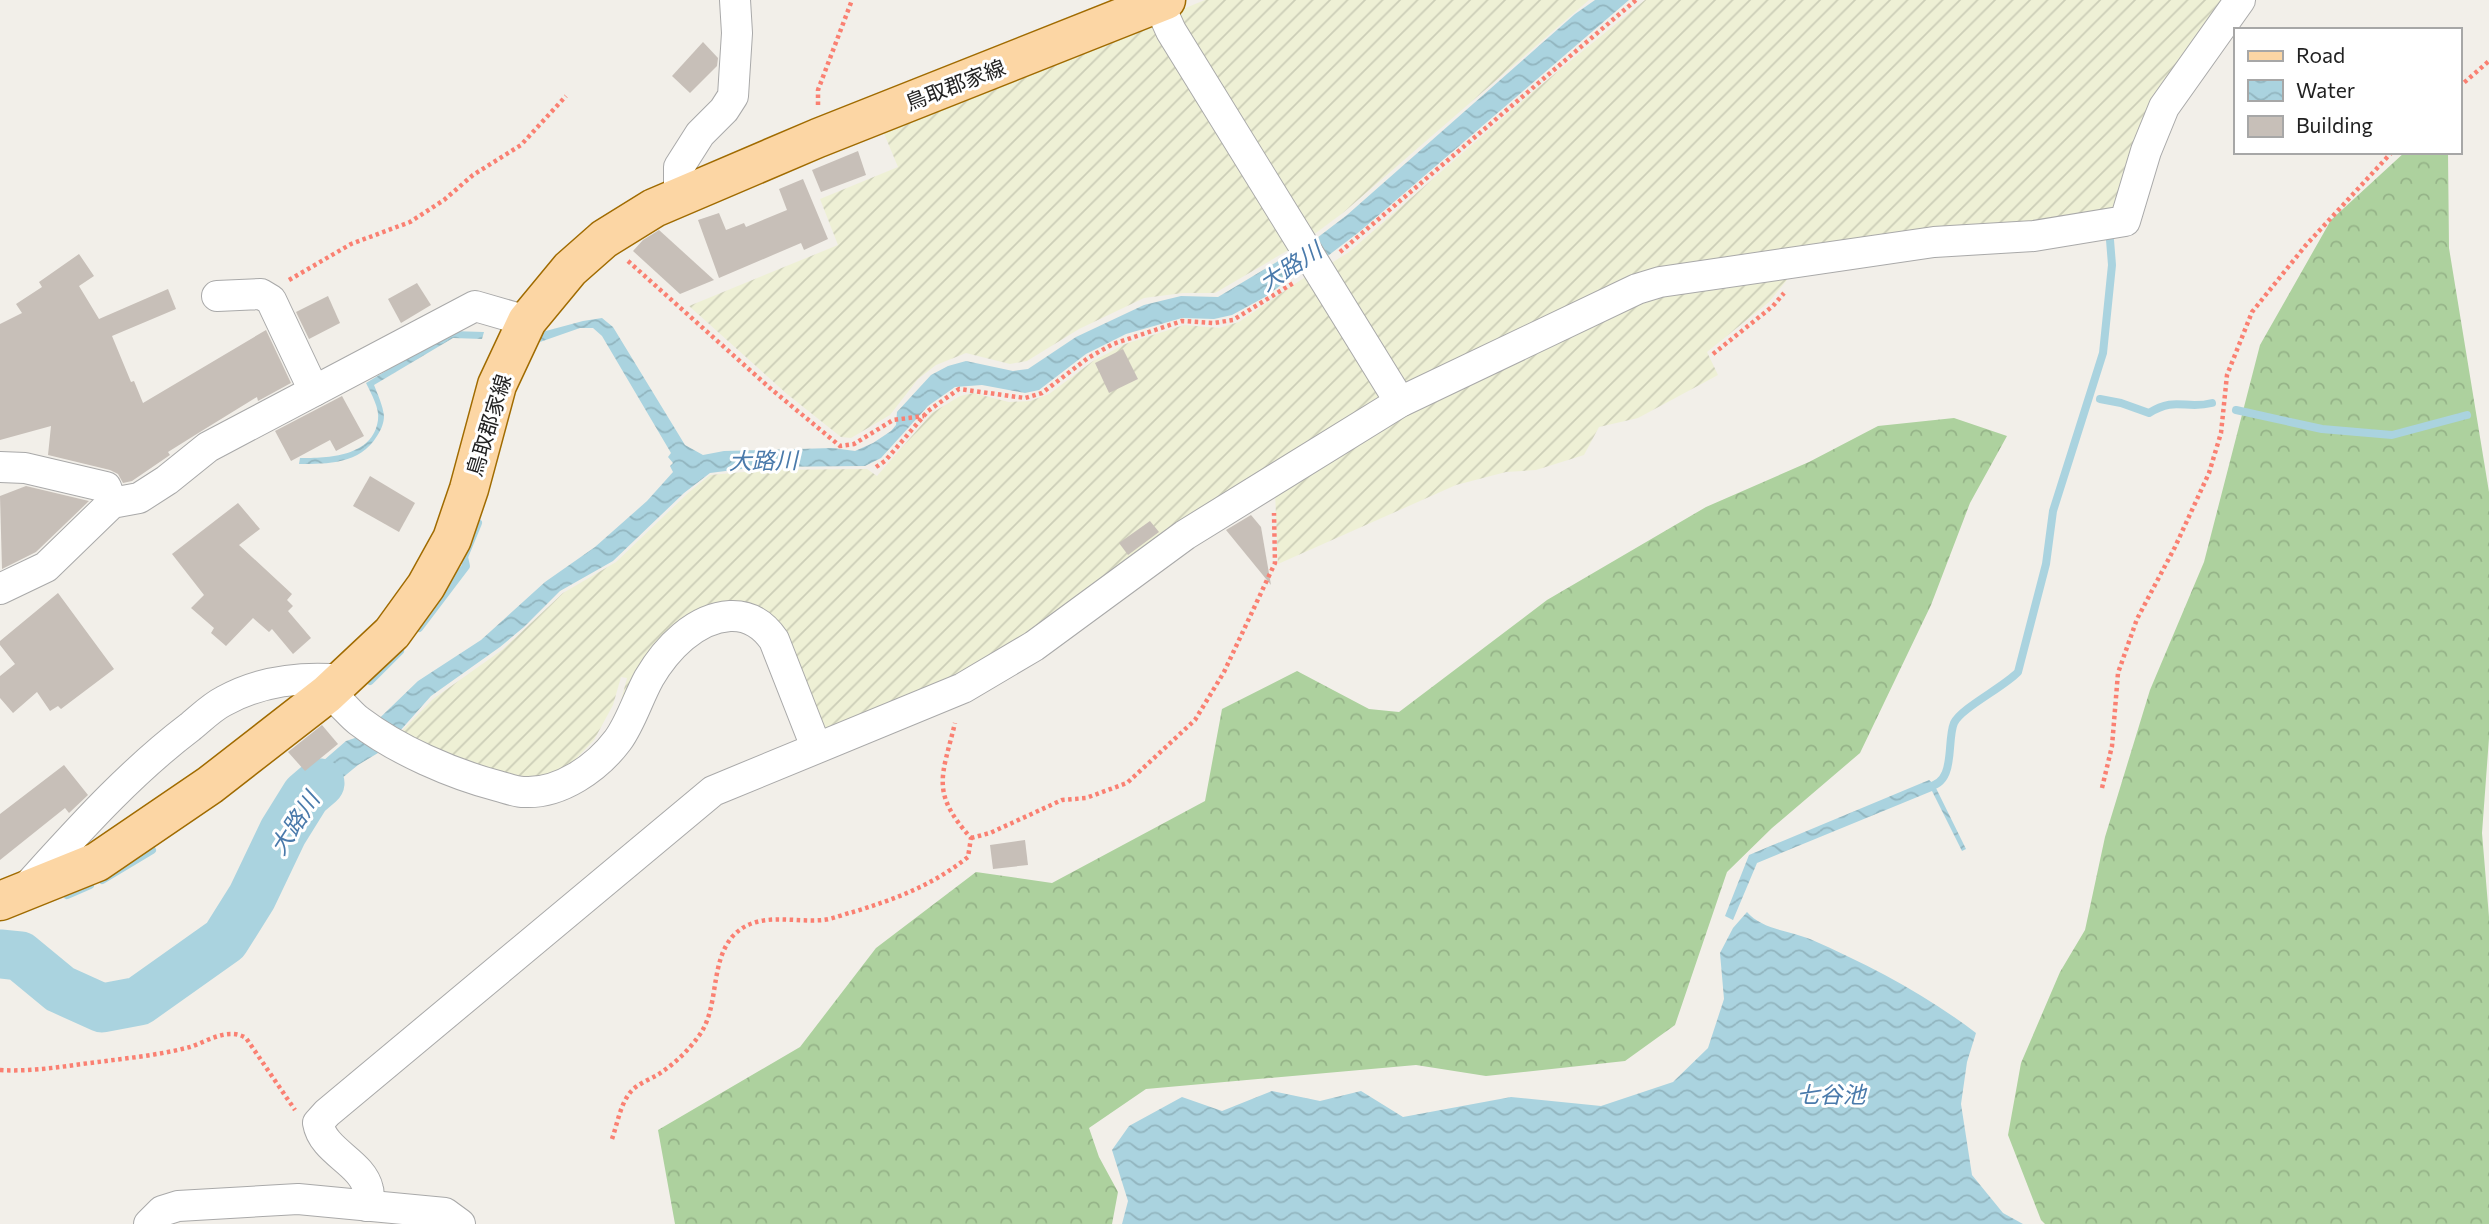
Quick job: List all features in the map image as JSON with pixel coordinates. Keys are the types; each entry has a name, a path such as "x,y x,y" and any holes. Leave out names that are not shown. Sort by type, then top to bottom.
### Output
{"main road":[{"name":"鳥取郡家線","path":"11,896 97,862 210,785 336,687 392,633 426,586 452,539 469,489 497,385 527,321 570,269 604,239 654,208 679,197 818,138 1160,1"}],"street":[{"path":"679,197 679,167 700,134 724,110 733,96 737,33 735,0"},
{"path":"367,1206 368,1189 363,1177 323,1136 318,1123 713,791 963,688 1034,646 1185,535 1400,402 1636,289 1660,282 1934,242 2034,236 2125,221 2146,151 2164,107 2240,0"},
{"path":"1160,1 1171,31 1400,402"},
{"path":"217,296 261,294 271,300 314,391"},
{"path":"0,589 46,567 112,503 139,498 167,480 208,447 475,306 527,321"},
{"path":"0,467 25,468 106,488 112,503"},
{"path":"11,896 154,754 223,701 268,683 308,677 336,687 331,695 358,721 401,748 478,780 523,792 542,790 565,784 583,774 602,758 619,739 650,677 668,651 685,635 720,616 741,615 766,629 774,640 816,747"},
{"path":"149,1224 162,1211 178,1206 298,1199 445,1213 460,1224"}],"path":[{"path":"818,138 818,90 852,0"},
{"path":"876,467 885,461 924,416 960,389 1025,398 1042,393 1088,358 1114,344 1182,321 1214,323 1233,320 1283,291 1335,256 1389,213 1636,0"},
{"path":"2461,85 2489,61"},
{"path":"265,297 311,266 351,244 410,222 444,200 473,175 521,145 566,96"},
{"path":"2102,788 2112,746 2118,673 2137,619 2175,547 2209,473 2221,433 2227,375 2252,312 2305,245 2390,154"},
{"path":"604,239 771,389 840,446 854,444 892,420 924,416"},
{"path":"1713,354 1773,306 1807,262"},
{"path":"971,838 990,833 1062,800 1086,798 1127,783 1195,720 1224,672 1275,563 1270,483"},
{"path":"612,1139 627,1096 635,1087 661,1073 700,1035 711,1008 723,951 744,927 762,920 824,920 915,891 945,875 968,857 971,838 945,802 942,780 963,688"},
{"path":"0,1070 41,1070 135,1057 189,1047 224,1034 237,1033 246,1038 299,1116 323,1136"}],"green space":[{"path":"1205,0 1589,0 1344,212 1308,239 1173,13"},
{"path":"1645,0 2236,0 2121,213 1646,281 1409,393 1325,267 1349,252 1535,90"},
{"path":"1150,21 1297,245 1215,293 1183,293 1144,298 1079,329 1027,361 1010,364 966,353 936,365 918,379 890,415 851,438 841,437 787,394 689,306 838,245 820,199 898,167 883,131"},
{"path":"2403,154 2448,154 2449,248 2489,492 2489,738 2482,833 2489,917 2489,1224 2045,1224 2041,1220 2008,1135 2021,1063 2060,972 2085,930 2105,837 2150,690 2204,562 2260,345 2331,220"},
{"path":"1314,271 1387,394 1025,644 824,740 790,666 718,611 597,749 620,705 627,678 621,677 613,705 594,740 573,762 531,786 394,739 433,699 502,650 563,593 616,562 710,475 766,470 867,469 877,476 932,413 960,396 973,393 1009,402 1030,401 1049,394 1093,361 1125,344 1184,325 1219,328 1239,322"},
{"path":"1791,275 1769,302 1707,352 1718,375 1638,418 1599,427 1584,455 1536,470 1506,472 1456,485 1278,564 1275,492 1278,482 1627,296"},
{"path":"1954,418 2007,436 1970,503 1931,605 1860,753 1772,828 1727,872 1675,1025 1625,1061 1486,1076 1416,1065 1146,1089 1089,1128 1099,1157 1118,1192 1112,1224 675,1224 658,1130 800,1047 876,948 976,872 1052,883 1205,801 1222,709 1297,671 1369,709 1399,712 1547,600 1706,507 1809,462 1878,426"}],"water":[{"path":"1595,0 1629,0 1359,232 1265,297 1232,315 1214,319 1182,318 1126,334 1086,354 1039,390 1025,393 982,385 955,387 928,406 881,458 865,466 757,467 710,473 684,493 613,561 560,591 500,647 431,696 383,750 358,765 302,811 289,838 270,836 289,796 308,774 346,741 361,736 418,681 481,640 545,582 595,547 647,501 673,472 670,466 673,463 668,457 671,453 602,336 593,328 580,328 540,342 542,332 602,318 613,327 685,445 703,455 724,451 833,448 855,451 891,431 896,425 897,412 931,375 948,366 966,361 1013,371 1028,369 1076,337 1144,305 1181,296 1218,297 1317,238 1347,215 1575,14"},
{"path":"452,331 484,332 482,339 453,338 374,385 384,419 380,431 362,452 342,461 299,464 300,458 336,456 368,442 378,420 378,411 366,383"},
{"path":"1929,780 1934,784 1966,849 1962,851 1932,791 1757,863 1733,920 1725,916 1749,855"},
{"name":"七谷池","path":"1747,912 1768,926 1810,939 1875,970 1917,993 1976,1033 1967,1062 1961,1104 1972,1175 2003,1213 2023,1224 1122,1224 1128,1201 1112,1150 1129,1126 1182,1097 1222,1111 1272,1091 1320,1101 1361,1091 1403,1117 1511,1097 1601,1106 1673,1082 1708,1048 1724,999 1720,953 1733,928"}],"building":[{"path":"703,42 718,58 717,66 690,93 672,76"},
{"path":"858,151 866,175 821,192 812,170"},
{"path":"803,179 828,239 804,250 801,243 719,278 698,220 719,213 726,230 744,223 746,227 787,210 779,189"},
{"path":"659,230 714,280 680,294 633,251 643,240"},
{"path":"79,254 94,276 79,286 99,319 168,289 176,309 112,336 143,403 266,330 291,383 258,401 257,397 168,452 170,455 132,481 123,483 118,474 110,470 48,455 51,426 0,440 0,324 22,313 16,304 42,287 39,282"},
{"path":"417,283 431,305 401,323 388,299"},
{"path":"328,296 340,323 309,339 296,312"},
{"path":"1123,349 1138,379 1109,393 1095,363"},
{"path":"342,396 364,436 336,451 330,440 291,461 275,431"},
{"path":"370,476 415,503 399,532 353,506"},
{"path":"26,486 89,501 36,552 2,569 0,496"},
{"path":"238,503 260,529 239,545 292,594 287,600 293,606 288,611 311,638 293,654 272,629 269,632 253,618 226,646 211,633 214,628 191,608 204,595 172,554"},
{"path":"1251,515 1261,527 1271,585 1226,530"},
{"path":"1150,521 1159,532 1128,555 1119,543"},
{"path":"58,593 114,669 61,709 58,706 50,711 37,692 13,713 0,698 0,676 15,664 0,645 0,641"},
{"path":"322,725 338,744 305,771 288,752"},
{"path":"64,765 88,795 69,813 65,808 0,860 0,814"},
{"path":"1025,840 1028,865 993,869 990,845"}],"waterway":[{"path":"1927,787 1936,784 1947,770 1952,731 1958,717 2018,672 2046,564 2053,511 2103,353 2112,265 2110,240"},
{"path":"2100,399 2149,413 2166,405 2212,403"},
{"path":"2236,410 2322,429 2392,435 2467,415"},
{"path":"419,628 466,566 464,557 478,523"},
{"path":"370,681 400,651"},
{"name":"大路川","path":"0,954 20,956 60,989 102,1008 139,1001 225,940 252,897 283,832 306,795 320,783"},
{"path":"102,880 152,850"},
{"path":"67,895 90,885"}]}
